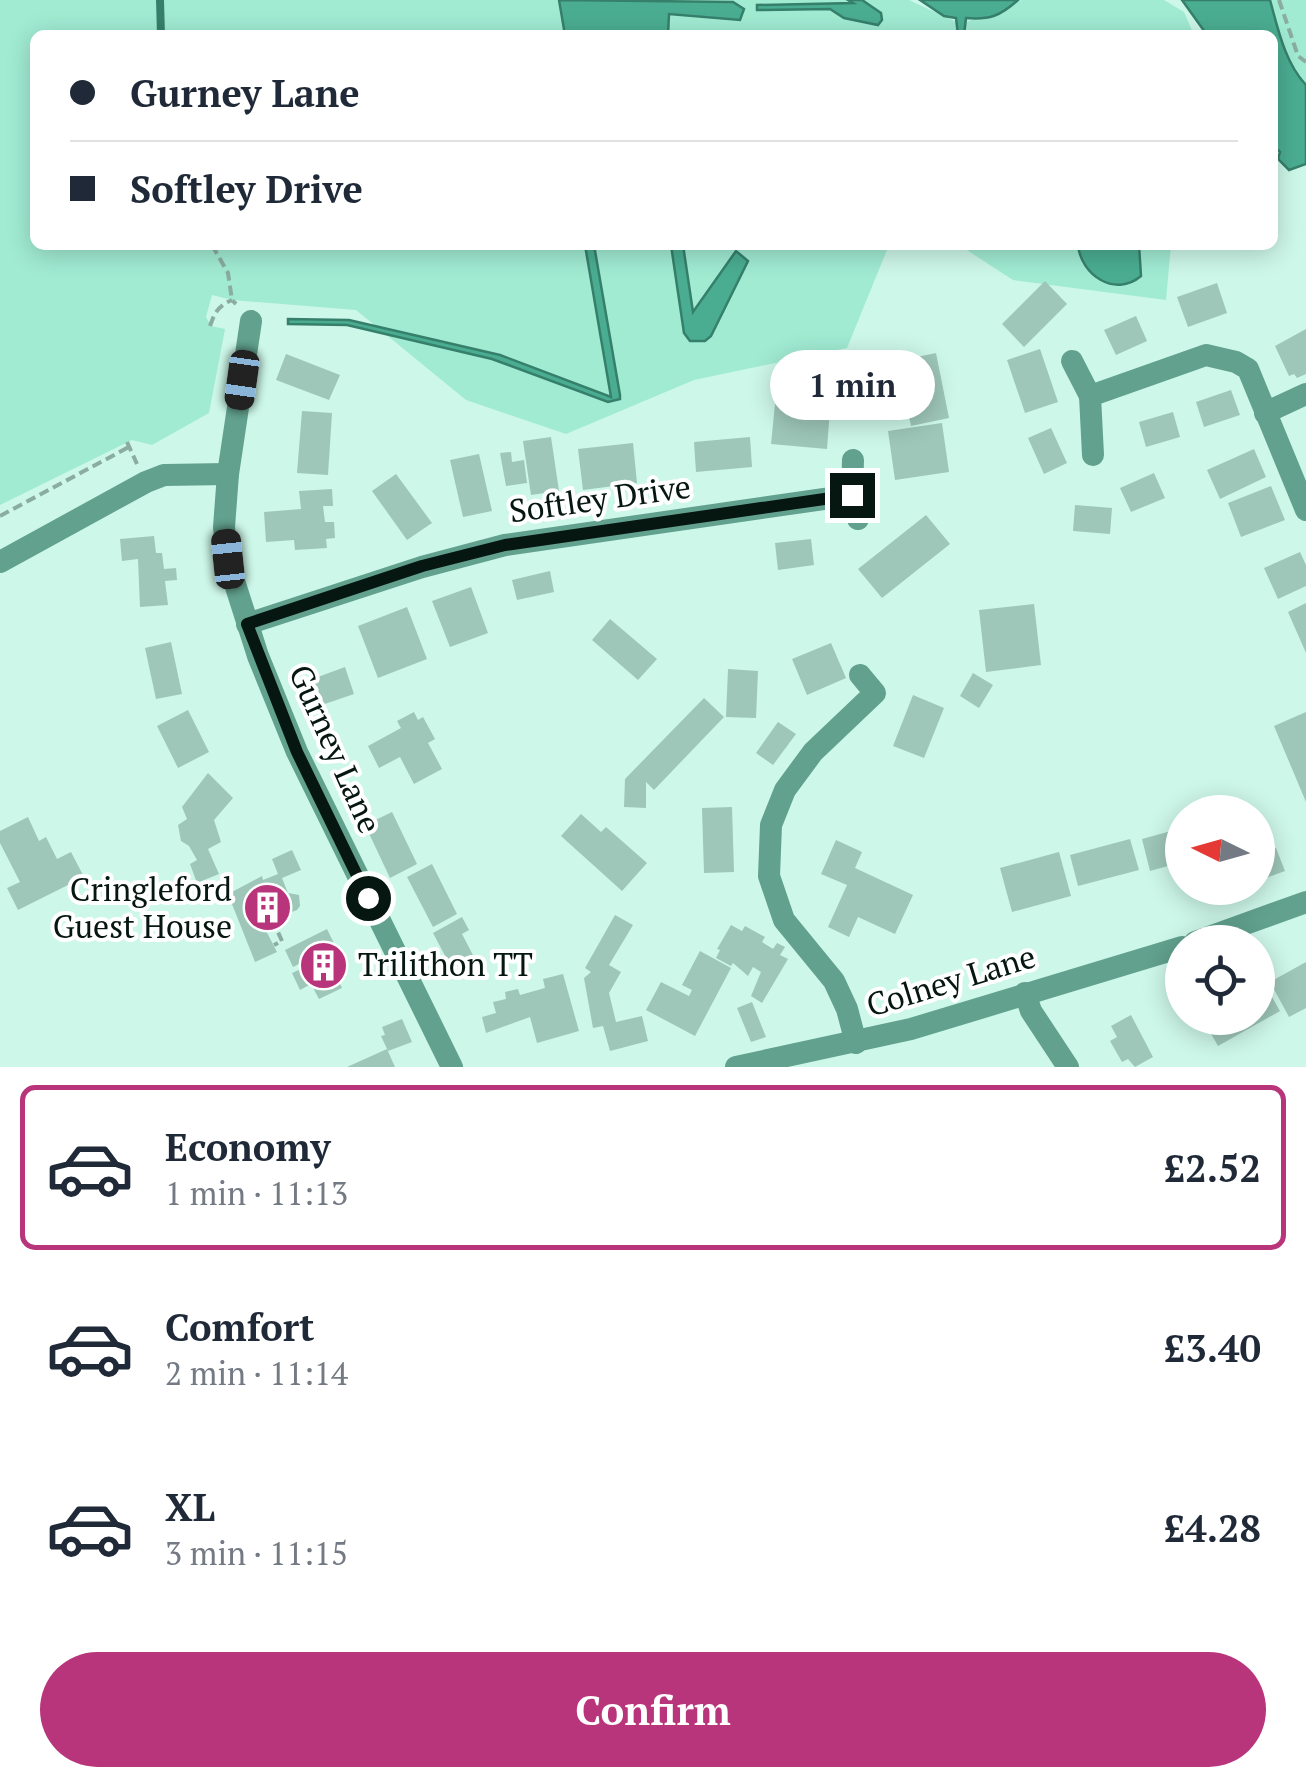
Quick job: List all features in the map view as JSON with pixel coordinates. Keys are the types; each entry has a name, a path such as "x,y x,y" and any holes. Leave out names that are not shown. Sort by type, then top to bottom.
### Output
{"street":[{"name":"Gurney Lane","path":"251,321 228,474 224,528 228,559 247,624 297,752 452,1067"},
{"path":"1090,396 1206,355 1236,362 1248,370 1306,510"},
{"path":"1072,360 1090,396 1094,455"},
{"path":"1266,413 1306,394"},
{"path":"853,460 852,495 858,520"},
{"path":"0,562 164,475 228,474"},
{"name":"Softley Drive","path":"247,624 422,566 505,545 852,495"},
{"path":"856,1042 834,982 784,920 769,876 771,825 776,806 813,752 875,693 860,675"},
{"path":"1242,925 1306,902"},
{"name":"Colney Lane","path":"736,1067 856,1042 1165,952"},
{"path":"1025,993 1031,1011 1068,1067"}],"path":[{"path":"1278,0 1298,56 1306,62"},
{"path":"210,326 222,304 232,300 228,273 215,250"},
{"path":"0,516 128,444"},
{"path":"272,919 278,943"}],"shaded area":[{"path":"0,0 909,0 961,24 1022,0 1164,0 1184,12 1192,30 30,30 30,250 887,250 847,348 694,380 566,434 466,400 356,310 212,295 206,317 211,326 225,329 209,413 152,445 132,440 0,505"},
{"path":"559,0 733,2 744,9 740,20 669,14 668,30 564,30"},
{"path":"848,0 862,0 881,13 882,20 878,25 844,18 830,9 757,10 757,5 853,3"},
{"path":"920,0 1018,0 994,16 966,18 965,30 957,30 956,18 944,16"},
{"path":"1182,0 1270,0 1278,30 1203,30"},
{"path":"1270,0 1306,0 1306,85 1287,56"},
{"path":"1278,30 1287,56 1306,85 1306,164 1289,170 1278,159"},
{"path":"586,250 595,250 620,399 608,402 492,359 347,325 288,324 288,319 349,320 500,355 611,397"},
{"path":"672,250 684,250 693,312 736,251 748,261 711,336 705,341 690,341 684,333"},
{"path":"967,250 1171,250 1166,300 1013,280"},
{"path":"1079,250 1139,250 1141,276 1121,285 1110,284 1092,274"}],"building":[{"path":"1045,281 1067,304 1024,347 1002,324"},
{"path":"1217,283 1227,313 1188,327 1177,297"},
{"path":"1136,316 1147,341 1116,355 1104,330"},
{"path":"1306,329 1306,374 1289,376 1275,346"},
{"path":"1040,349 1058,402 1025,413 1007,360"},
{"path":"936,353 949,418 911,426 898,361"},
{"path":"286,354 340,375 329,400 276,380"},
{"path":"853,388 875,390 873,412 850,409"},
{"path":"1231,390 1240,415 1204,427 1196,402"},
{"path":"775,404 830,409 827,449 771,444"},
{"path":"302,411 332,413 328,475 297,473"},
{"path":"1173,412 1180,437 1146,447 1139,422"},
{"path":"942,423 949,472 895,480 888,431"},
{"path":"1051,428 1067,463 1044,474 1028,438"},
{"path":"551,437 559,491 531,495 523,441"},
{"path":"750,437 752,467 696,472 694,442"},
{"path":"633,443 637,483 583,490 578,449"},
{"path":"1254,449 1266,477 1220,499 1207,470"},
{"path":"511,452 512,462 524,460 527,483 506,486 500,453"},
{"path":"479,454 492,511 463,517 450,460"},
{"path":"1154,473 1165,498 1131,512 1120,488"},
{"path":"396,474 432,523 407,540 372,491"},
{"path":"1271,486 1285,520 1241,537 1228,503"},
{"path":"332,489 333,506 323,506 325,522 334,522 335,538 326,539 327,548 295,550 294,540 266,542 264,512 301,509 299,491"},
{"path":"1075,505 1112,508 1110,534 1073,531"},
{"path":"926,515 950,544 882,598 858,569"},
{"path":"154,536 156,553 162,553 164,569 176,568 177,580 165,581 168,605 140,607 138,559 122,561 120,539"},
{"path":"811,539 814,565 778,570 775,543"},
{"path":"1300,552 1306,565 1306,586 1278,599 1264,568"},
{"path":"550,571 554,592 517,600 512,580"},
{"path":"471,587 488,633 450,647 432,601"},
{"path":"1306,603 1306,653 1288,612"},
{"path":"1034,604 1041,665 986,672 979,610"},
{"path":"407,607 427,659 378,678 358,626"},
{"path":"610,619 657,659 638,680 592,640"},
{"path":"171,642 182,694 156,699 145,648"},
{"path":"831,643 846,678 807,695 792,659"},
{"path":"345,667 354,694 316,707 307,681"},
{"path":"728,669 758,671 756,718 726,717"},
{"path":"973,673 993,685 979,708 960,696"},
{"path":"913,695 944,708 924,758 893,746"},
{"path":"704,698 724,717 654,790 646,782 646,808 624,807 625,779"},
{"path":"188,710 209,752 178,768 157,726"},
{"path":"414,712 418,720 423,717 435,739 428,743 442,769 414,784 400,757 379,768 368,746 401,728 397,721"},
{"path":"1306,712 1306,802 1274,726"},
{"path":"778,722 796,734 773,765 756,753"},
{"path":"208,773 233,798 214,820 221,842 208,849 219,874 197,883 190,864 197,860 181,841 178,825 187,819 182,807"},
{"path":"732,807 734,872 704,873 702,808"},
{"path":"392,812 417,864 390,878 365,825"},
{"path":"581,814 601,832 606,827 647,863 622,891 561,836"},
{"path":"28,817 39,841 46,837 57,859 71,852 84,877 18,910 7,888 20,882 0,843 0,831"},
{"path":"1165,833 1165,867 1150,871 1142,839"},
{"path":"1130,839 1139,870 1078,886 1070,855"},
{"path":"836,840 862,852 855,868 913,895 895,934 858,917 849,937 828,927 847,885 821,874"},
{"path":"1275,848 1285,871 1275,875"},
{"name":"Cringleford Guest House","path":"292,850 301,870 282,878 288,893 299,895 300,906 262,923 277,952 255,962 228,894 262,876 263,880 278,874 272,859"},
{"path":"1059,852 1071,896 1012,912 1000,868"},
{"path":"432,864 457,914 433,927 407,877"},
{"path":"615,915 633,925 609,965 621,972 609,993 616,1022 642,1016 648,1041 610,1051 603,1026 593,1028 584,978 591,972 585,968"},
{"path":"462,917 469,930 462,934 474,957 452,969 433,933"},
{"path":"731,925 742,931 745,926 765,937 762,942 773,949 777,943 785,947 780,955 788,959 762,1003 751,996 761,972 753,967 748,976 733,963 731,966 716,958"},
{"name":"Trilithon TT","path":"327,929 346,968 335,973 342,988 319,999 311,984 300,990 292,973 303,968 301,963 293,967 285,950"},
{"path":"700,951 731,968 695,1036 646,1010 661,982 689,996 692,990 682,985"},
{"path":"1306,962 1306,1008 1289,1017 1275,991 1275,979"},
{"path":"563,974 579,1031 537,1043 530,1017 486,1033 482,1017 496,1013 493,1002 506,999 505,992 518,989 520,995 545,988 543,979"},
{"path":"752,1002 766,1037 751,1042 737,1008"},
{"path":"1131,1015 1153,1057 1135,1067 1128,1059 1122,1062 1110,1041 1117,1037 1111,1026"},
{"path":"402,1019 412,1042 388,1051 381,1036 385,1035 382,1027"},
{"path":"1212,1035 1237,1035 1218,1046"},
{"path":"387,1049 395,1067 347,1067"}],"waterway":[{"path":"160,0 161,30"}],"place":[{"name":"Cringleford Guest House","path":"267,908"},
{"name":"Trilithon TT","path":"323,965"}],"route":[{"path":"368,898 297,752 247,624 422,566 505,545 852,495"}]}
